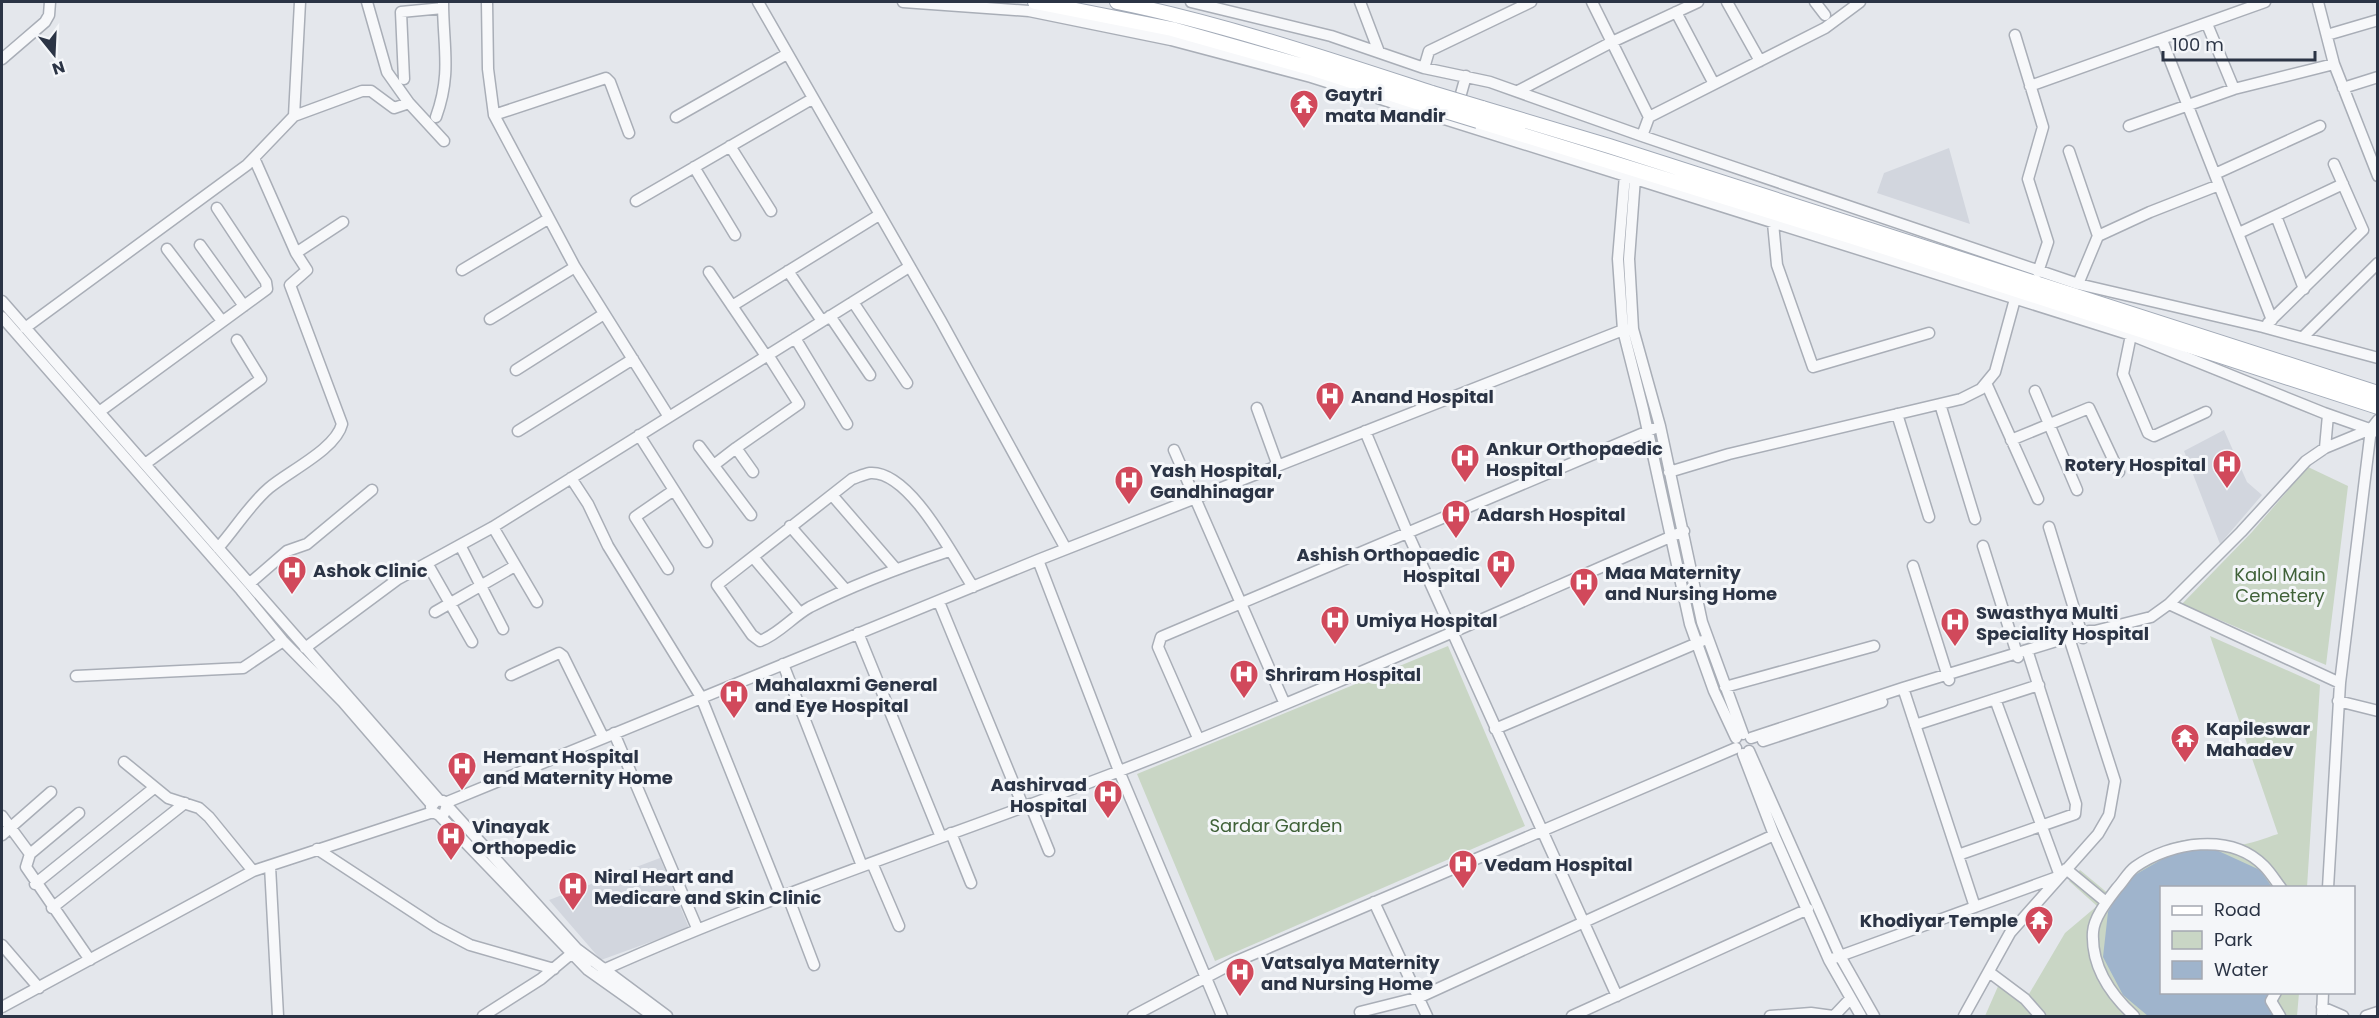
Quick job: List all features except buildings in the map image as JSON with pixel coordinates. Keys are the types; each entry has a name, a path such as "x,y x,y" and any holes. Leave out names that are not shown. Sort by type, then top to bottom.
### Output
{"main road":[{"path":"1035,2 1172,29 1480,115 1608,146 2346,388 2378,393"},
{"path":"1117,2 1170,13 1318,56 1431,100"},
{"path":"2346,388 2378,407"}],"street":[{"path":"2,59 45,22 49,15 50,2"},
{"path":"294,116 300,2"},
{"path":"367,2 387,72 409,103 444,141"},
{"path":"487,2 488,69 494,115 575,267 669,417"},
{"path":"758,2 909,267 1065,549"},
{"path":"903,2 1029,11 1171,40 1311,77 2131,335 2328,415 2374,431"},
{"path":"1191,2 1206,3 1312,31 1424,68 1466,76 1518,91 1642,136 2078,284 2376,353"},
{"path":"1360,2 1379,52"},
{"path":"1424,68 1429,51 1531,2"},
{"path":"1592,2 1649,117"},
{"path":"1518,91 1612,42 1698,2"},
{"path":"1727,2 1760,62"},
{"path":"1815,2 1825,15"},
{"path":"1642,136 1649,117 1825,28 1860,2"},
{"path":"2030,86 2265,2"},
{"path":"2318,2 2334,64 2378,176"},
{"path":"404,79 401,12 443,4 447,72 444,94 436,117"},
{"path":"1676,12 1714,84"},
{"path":"2327,35 2378,20"},
{"path":"2207,24 2234,89"},
{"path":"2014,35 2043,127 2028,179 2048,242 2038,272"},
{"path":"2162,40 2272,320"},
{"path":"676,117 787,54"},
{"path":"2129,126 2234,89 2334,64"},
{"path":"1453,122 1466,76"},
{"path":"2343,88 2378,77"},
{"path":"494,115 606,78 610,82 628,133"},
{"path":"25,328 254,158 294,116 367,90 394,108 409,103"},
{"path":"636,201 812,99"},
{"path":"2098,236 2217,180 2320,126"},
{"path":"730,146 771,211"},
{"path":"2069,151 2098,236 2078,284"},
{"path":"218,548 268,489 329,444 340,432 342,424 291,290 292,282 307,270 296,252 254,158"},
{"path":"2263,327 2363,230 2334,164"},
{"path":"694,167 735,235"},
{"path":"1630,177 1628,329 1672,536 1714,691 1744,744 1835,958 1850,999 1861,1017"},
{"path":"2239,233 2343,184"},
{"path":"99,412 268,286 217,208"},
{"path":"732,306 879,215"},
{"path":"2276,216 2304,289"},
{"path":"462,270 548,219"},
{"path":"296,252 343,222"},
{"path":"1773,223 1777,265 1813,367 1929,333"},
{"path":"200,245 244,306"},
{"path":"167,249 222,321"},
{"path":"2303,337 2378,263"},
{"path":"490,319 575,267"},
{"path":"305,648 399,579 493,526 909,267"},
{"path":"788,271 870,375"},
{"path":"709,272 799,404 714,465"},
{"path":"1669,472 1729,454 1961,399 1981,389 1995,372 2015,299"},
{"path":"2,301 250,583 439,807"},
{"path":"853,302 907,384"},
{"path":"516,370 604,314"},
{"path":"2,317 242,590 283,641 343,702 574,952 588,970 653,1017"},
{"path":"1628,329 1660,426 1684,531 1701,641 1725,687 1774,835 1808,909 1835,958 1874,1017"},
{"path":"2,1007 253,872 439,807 603,737 1065,549 1628,329"},
{"path":"2131,335 2123,374 2148,433 2154,436 2206,412"},
{"path":"795,338 847,424"},
{"path":"145,464 261,379 237,340"},
{"path":"518,431 633,359"},
{"path":"1986,383 2038,499"},
{"path":"2035,391 2077,490"},
{"path":"1940,404 1975,519"},
{"path":"1257,408 1278,465"},
{"path":"2011,440 2089,408 2119,472"},
{"path":"1897,414 1929,518"},
{"path":"2325,448 2328,415"},
{"path":"2328,886 2340,682 2374,431 2378,420"},
{"path":"1198,738 1158,642 1161,637 1660,426"},
{"path":"2022,656 2151,617 2169,604 2241,532 2307,460 2325,448 2374,431"},
{"path":"1365,432 1408,534 1617,996"},
{"path":"639,435 707,542"},
{"path":"699,446 751,515"},
{"path":"736,448 753,472"},
{"path":"1174,450 1284,702"},
{"path":"949,551 845,589 800,612 770,637 760,641 752,635 717,585 852,479 871,473 891,478 913,496 973,587"},
{"path":"571,478 588,504 608,546 701,697 814,965"},
{"path":"250,583 287,551 306,544 372,490"},
{"path":"668,569 635,517 674,490"},
{"path":"832,495 896,569"},
{"path":"493,526 537,602"},
{"path":"790,526 845,589"},
{"path":"2049,527 2082,636"},
{"path":"603,970 696,928 1119,771 1684,531"},
{"path":"460,545 503,629"},
{"path":"1958,855 2071,817 2076,804 2039,685 2022,656 1983,546"},
{"path":"753,557 800,612"},
{"path":"1038,560 1119,771 1222,1017"},
{"path":"427,563 472,642"},
{"path":"435,612 515,566"},
{"path":"1913,566 1949,677"},
{"path":"939,602 1049,851"},
{"path":"2169,604 2340,682"},
{"path":"858,633 946,835 972,883"},
{"path":"1133,1017 1237,961 1744,744 1949,677 2071,644 2082,636"},
{"path":"76,676 215,672 243,668 283,641"},
{"path":"1496,729 1701,641"},
{"path":"1964,1017 2010,933 2105,825 2115,781 2071,644"},
{"path":"1725,687 1874,646"},
{"path":"511,675 559,653 563,656 603,737"},
{"path":"783,664 867,865 899,926"},
{"path":"1744,744 1905,694 1949,677"},
{"path":"1915,725 2039,685"},
{"path":"1905,694 1975,907"},
{"path":"1995,699 2042,827 2063,873 2106,902"},
{"path":"2338,701 2378,711"},
{"path":"614,733 696,928"},
{"path":"124,762 168,798 199,808 209,817 253,872"},
{"path":"35,884 154,788"},
{"path":"6,831 51,792"},
{"path":"52,908 185,803"},
{"path":"79,813 30,854 26,867 35,884 90,960"},
{"path":"2,816 6,831 30,854"},
{"path":"1360,1012 1420,997 1774,835"},
{"path":"2134,1017 2103,981 2096,958 2093,930 2106,902 2134,868 2172,849 2209,843 2239,851 2262,864 2279,886"},
{"path":"317,849 436,927 470,945 554,969"},
{"path":"270,866 278,1017"},
{"path":"1835,958 2063,873"},
{"path":"1374,902 1420,997 1427,1017"},
{"path":"1572,1017 1808,909"},
{"path":"2,945 39,988"},
{"path":"483,1017 554,969 574,952"},
{"path":"574,952 668,1017"},
{"path":"1989,972 2025,999 2040,1017"},
{"path":"2275,994 2271,1001 2280,1017"},
{"path":"2323,994 2322,1012 2343,1017"},
{"path":"1770,1017 1811,1013 1834,1017 1850,999"},
{"path":"2366,1017 2378,1012"}],"shaded area":[{"path":"1949,148 1970,224 1877,193 1884,173"},
{"name":"Rotery Hospital","path":"2224,430 2247,482 2262,495 2220,544 2184,451"},
{"path":"660,858 689,928 601,960 549,900"}],"green space":[{"name":"Kalol Main Cemetery","path":"2308,467 2348,486 2326,665 2182,604 2252,532"},
{"path":"2210,636 2320,685 2307,886 2160,886 2160,994 2299,994 2297,1016 1985,1016 2003,975 2029,994 2065,933 2097,906 2069,881 2080,870 2110,895 2141,860 2164,846 2178,841 2210,838 2242,845 2278,834"},
{"name":"Sardar Garden","path":"1448,646 1525,826 1215,961 1137,774"}],"water":[{"path":"2212,848 2260,870 2271,886 2160,886 2160,994 2268,994 2265,1001 2274,1016 2148,1016 2123,995 2103,957 2108,912 2126,880 2171,854"}],"place":[{"name":"Gaytri mata Mandir","path":"1304,130"},
{"name":"Anand Hospital","path":"1330,422"},
{"name":"Ankur Orthopaedic Hospital","path":"1465,484"},
{"name":"Rotery Hospital","path":"2227,490"},
{"name":"Yash Hospital, Gandhinagar","path":"1129,506"},
{"name":"Adarsh Hospital","path":"1456,540"},
{"name":"Ashish Orthopaedic Hospital","path":"1501,590"},
{"name":"Ashok Clinic","path":"292,596"},
{"name":"Maa Maternity and Nursing Home","path":"1584,608"},
{"name":"Umiya Hospital","path":"1335,646"},
{"name":"Swasthya Multi Speciality Hospital","path":"1955,648"},
{"name":"Shriram Hospital","path":"1244,700"},
{"name":"Mahalaxmi General and Eye Hospital","path":"734,720"},
{"name":"Kapileswar Mahadev","path":"2185,764"},
{"name":"Hemant Hospital and Maternity Home","path":"462,792"},
{"name":"Aashirvad Hospital","path":"1108,820"},
{"name":"Vinayak Orthopedic","path":"451,862"},
{"name":"Vedam Hospital","path":"1463,890"},
{"name":"Niral Heart and Medicare and Skin Clinic","path":"573,912"},
{"name":"Khodiyar Temple","path":"2039,946"},
{"name":"Vatsalya Maternity and Nursing Home","path":"1240,998"}]}
